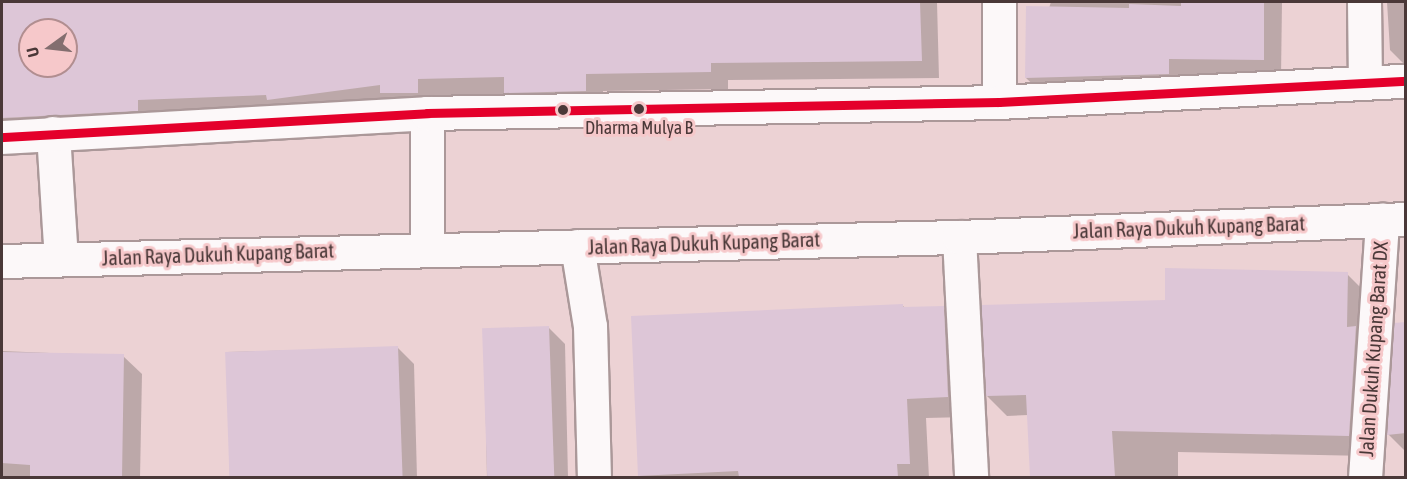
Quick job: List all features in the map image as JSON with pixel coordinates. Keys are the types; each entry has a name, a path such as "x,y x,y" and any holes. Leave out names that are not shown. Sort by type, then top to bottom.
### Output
{"street":[{"path":"999,2 999,102"},
{"path":"1364,2 1365,81"},
{"path":"2,136 427,113 999,102 1365,81 1406,81"},
{"path":"427,113 427,248"},
{"path":"53,133 61,259"},
{"name":"Jalan Raya Dukuh Kupang Barat","path":"2,261 427,248 959,237 1394,220"},
{"name":"Jalan Dukuh Kupang Barat DX","path":"1365,477 1394,220"},
{"path":"959,237 971,477"},
{"path":"577,246 591,326 594,477"}],"building":[{"path":"2,2 920,2 922,61 711,63 711,72 586,74 586,91 504,93 504,77 418,79 418,93 380,93 380,85 267,100 266,95 138,100 138,111 2,118"},
{"path":"1181,2 1264,2 1264,60 1169,59 1169,74 1025,78 1026,6 1129,8 1129,4 1181,6"},
{"path":"1165,268 1348,272 1347,327 1356,326 1349,436 1112,431 1115,477 1030,477 1026,395 986,396 981,305 1165,300"},
{"path":"903,304 903,307 944,306 948,397 907,399 910,464 897,464 898,477 739,477 738,471 638,476 631,316"},
{"path":"1406,322 1406,433 1387,435 1394,323"},
{"path":"549,326 554,477 487,478 482,328"},
{"path":"398,346 403,477 230,478 225,352"},
{"path":"2,352 124,354 122,477 30,477 30,465 2,463"}],"transit line":[{"path":"2,137 427,113 999,102 1406,81"}],"place":[{"name":"Dharma Mulya B","path":"639,109"}]}
